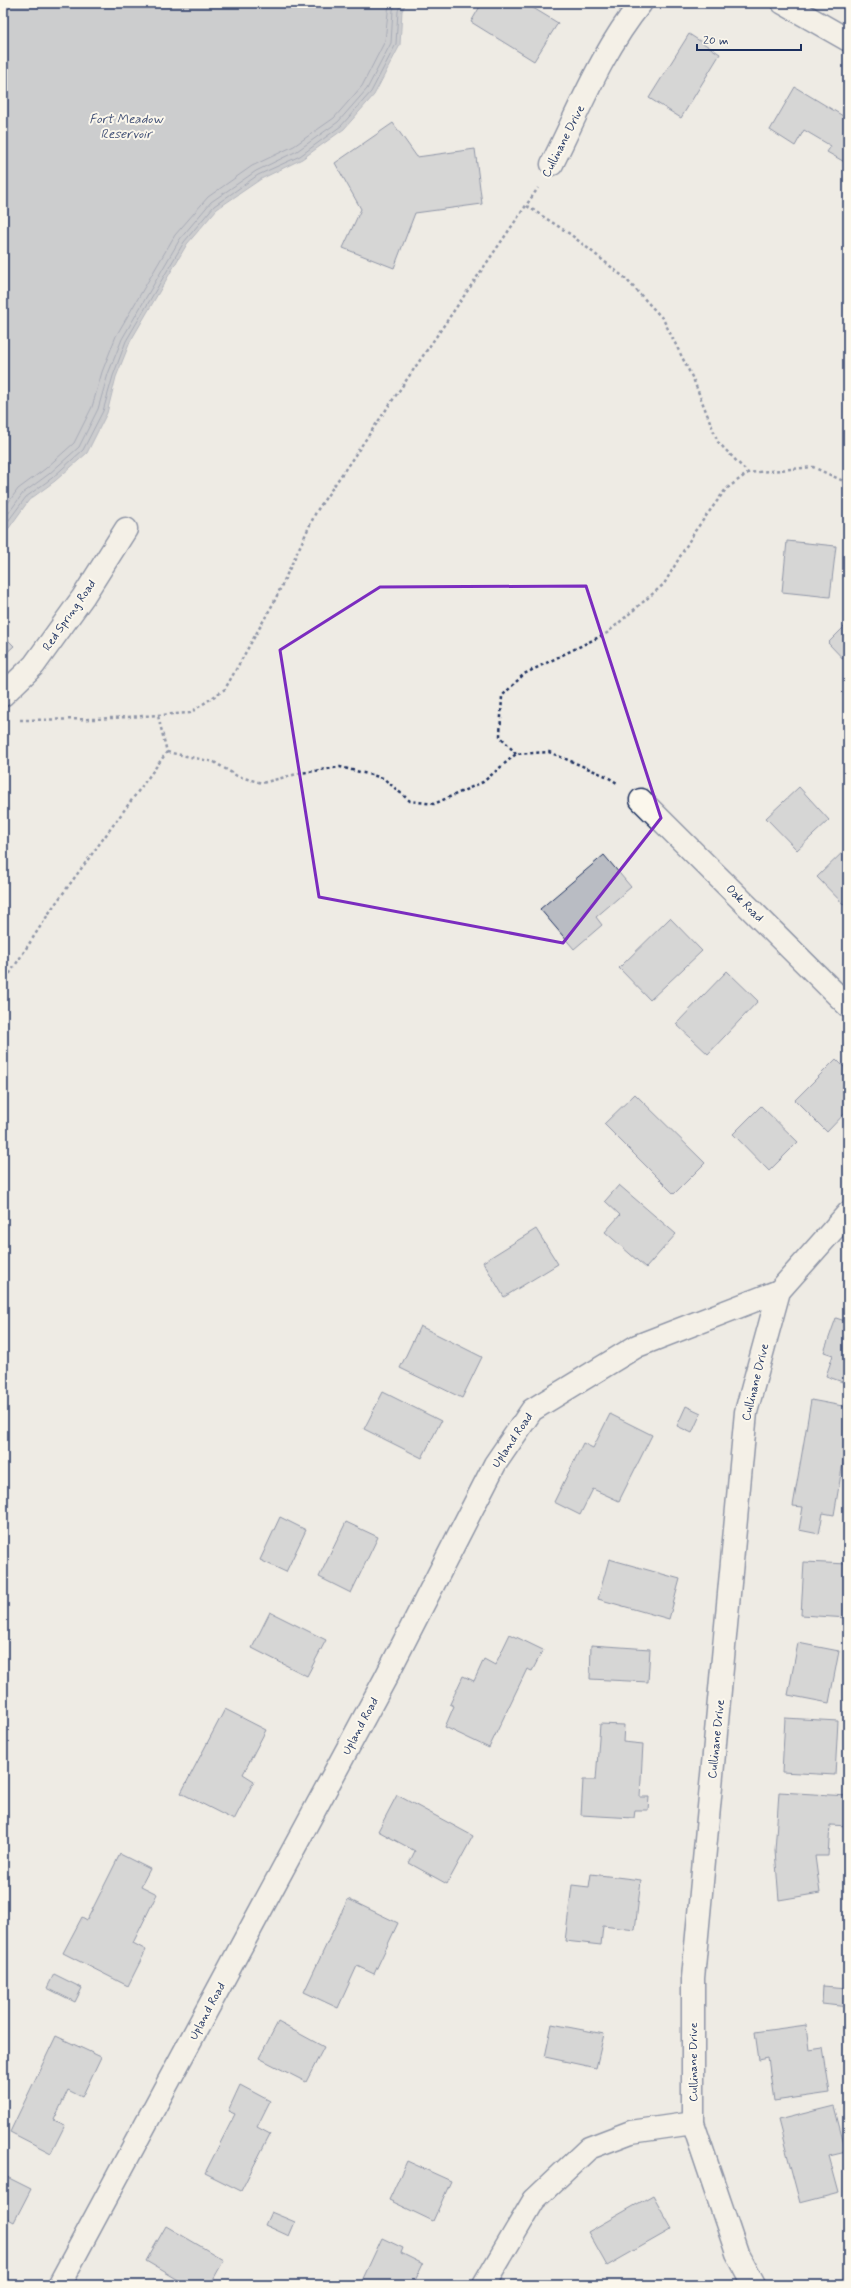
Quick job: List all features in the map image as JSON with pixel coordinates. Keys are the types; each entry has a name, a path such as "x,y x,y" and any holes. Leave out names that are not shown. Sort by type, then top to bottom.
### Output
{"street":[{"name":"Cullinane Drive","path":"552,164 604,56 622,27 641,3"},
{"path":"783,3 848,40"},
{"name":"Red Spring Road","path":"3,695 34,665 83,597 126,529"},
{"name":"Oak Road","path":"641,800 848,1006"},
{"name":"Cullinane Drive","path":"754,2285 737,2254 693,2123 693,1978 746,1412 779,1291 848,1213"},
{"name":"Upland Road","path":"59,2285 385,1679 495,1464 532,1410 637,1346 779,1291"},
{"path":"484,2285 534,2200 588,2148 631,2132 693,2123"}],"path":[{"name":"Cullinane Drive","path":"17,720 38,721 158,716 190,713 225,689 274,602 316,512 527,206 552,164"},
{"path":"527,206 570,234 625,278 663,319 694,381 718,442 748,473"},
{"path":"516,754 500,736 502,696 524,674 607,633 664,584 695,531 726,489 748,473 814,467 848,483"},
{"path":"158,716 167,752"},
{"path":"167,752 214,762 237,776 262,783 301,773 340,767 383,778 410,801 434,804 483,782 516,754 549,752 606,776 641,800"},
{"path":"3,984 53,907 167,752"}],"highlighted area":[{"path":"586,586 661,818 563,943 319,897 280,650 380,587"}],"water":[{"name":"Fort Meadow Reservoir","path":"3,3 406,3 402,11 400,45 374,95 344,129 302,159 261,179 217,209 187,244 130,342 116,377 107,413 87,453 55,481 29,500 9,528 3,533"}],"building":[{"path":"482,3 525,3 558,23 534,61 471,22"},
{"path":"689,34 720,54 681,118 649,98"},
{"path":"795,87 848,119 848,164 827,152 831,146 804,130 795,146 770,130"},
{"path":"393,123 417,157 475,149 482,204 415,213 394,268 343,248 361,209 335,163"},
{"path":"787,541 836,546 830,597 782,592"},
{"path":"848,623 848,664 828,643"},
{"path":"3,635 14,646 3,656"},
{"path":"799,787 829,820 797,850 766,818"},
{"path":"848,847 848,909 817,877"},
{"path":"604,855 631,887 596,917 602,925 574,949 540,909"},
{"path":"670,918 702,951 650,1000 619,968"},
{"path":"727,971 758,1001 708,1054 676,1024"},
{"path":"836,1059 848,1071 848,1110 827,1132 795,1100"},
{"path":"635,1094 705,1163 674,1194 604,1124"},
{"path":"761,1106 798,1142 769,1171 733,1134"},
{"path":"619,1185 676,1234 646,1268 605,1232 620,1215 605,1201"},
{"path":"536,1229 558,1264 504,1297 483,1262"},
{"path":"836,1318 848,1322 848,1384 826,1376 833,1355 824,1352"},
{"path":"420,1326 482,1357 462,1398 400,1368"},
{"path":"383,1392 441,1421 422,1458 364,1429"},
{"path":"811,1400 848,1407 848,1433 834,1515 823,1513 819,1534 799,1530 803,1507 793,1506"},
{"path":"686,1406 701,1413 692,1433 677,1426"},
{"path":"610,1414 652,1435 619,1501 593,1489 580,1515 554,1502 583,1443 593,1448"},
{"path":"280,1517 306,1530 286,1572 260,1560"},
{"path":"346,1522 378,1537 351,1593 319,1577"},
{"path":"609,1559 680,1579 669,1619 598,1599"},
{"path":"804,1562 848,1564 848,1618 801,1615"},
{"path":"270,1612 326,1640 307,1676 252,1648"},
{"path":"510,1634 543,1650 532,1671 527,1669 489,1748 445,1727 454,1706 450,1704 463,1676 474,1681 484,1659 495,1665"},
{"path":"798,1643 839,1651 829,1703 788,1695"},
{"path":"591,1645 650,1649 648,1682 590,1679"},
{"path":"225,1709 266,1730 243,1774 254,1781 234,1820 181,1793"},
{"path":"785,1718 838,1721 835,1775 782,1772"},
{"path":"600,1724 624,1725 623,1742 643,1744 640,1797 649,1797 648,1810 635,1810 634,1818 581,1815 583,1780 596,1780"},
{"path":"779,1792 848,1796 848,1826 830,1825 828,1856 815,1856 820,1893 779,1900 775,1851"},
{"path":"397,1795 473,1836 447,1884 409,1863 415,1851 378,1831"},
{"path":"120,1854 150,1869 141,1886 157,1894 133,1943 146,1950 128,1986 63,1953 82,1917 87,1920"},
{"path":"591,1874 641,1880 635,1930 603,1926 601,1945 565,1941 572,1885 589,1887"},
{"path":"348,1899 398,1923 374,1974 357,1966 338,2008 304,1992"},
{"path":"54,1974 82,1988 75,2002 47,1988"},
{"path":"823,1986 848,1988 848,2007 822,2004"},
{"path":"278,2022 324,2047 306,2082 259,2058"},
{"path":"552,2024 604,2034 596,2068 545,2057"},
{"path":"806,2025 809,2050 823,2048 830,2093 774,2101 768,2058 759,2060 755,2032"},
{"path":"56,2036 101,2057 82,2097 68,2090 54,2120 65,2125 51,2153 10,2132"},
{"path":"240,2085 270,2101 257,2127 270,2134 241,2191 205,2173 235,2114 228,2111"},
{"path":"834,2106 846,2152 829,2156 839,2193 800,2203 778,2120"},
{"path":"407,2161 451,2181 433,2221 389,2200"},
{"path":"3,2175 31,2189 14,2222 3,2216"},
{"path":"653,2195 672,2229 607,2266 588,2232"},
{"path":"271,2212 295,2222 289,2236 265,2225"},
{"path":"166,2226 224,2260 210,2285 187,2285 146,2261"},
{"path":"382,2238 403,2248 401,2253 423,2264 413,2285 360,2285"}]}
